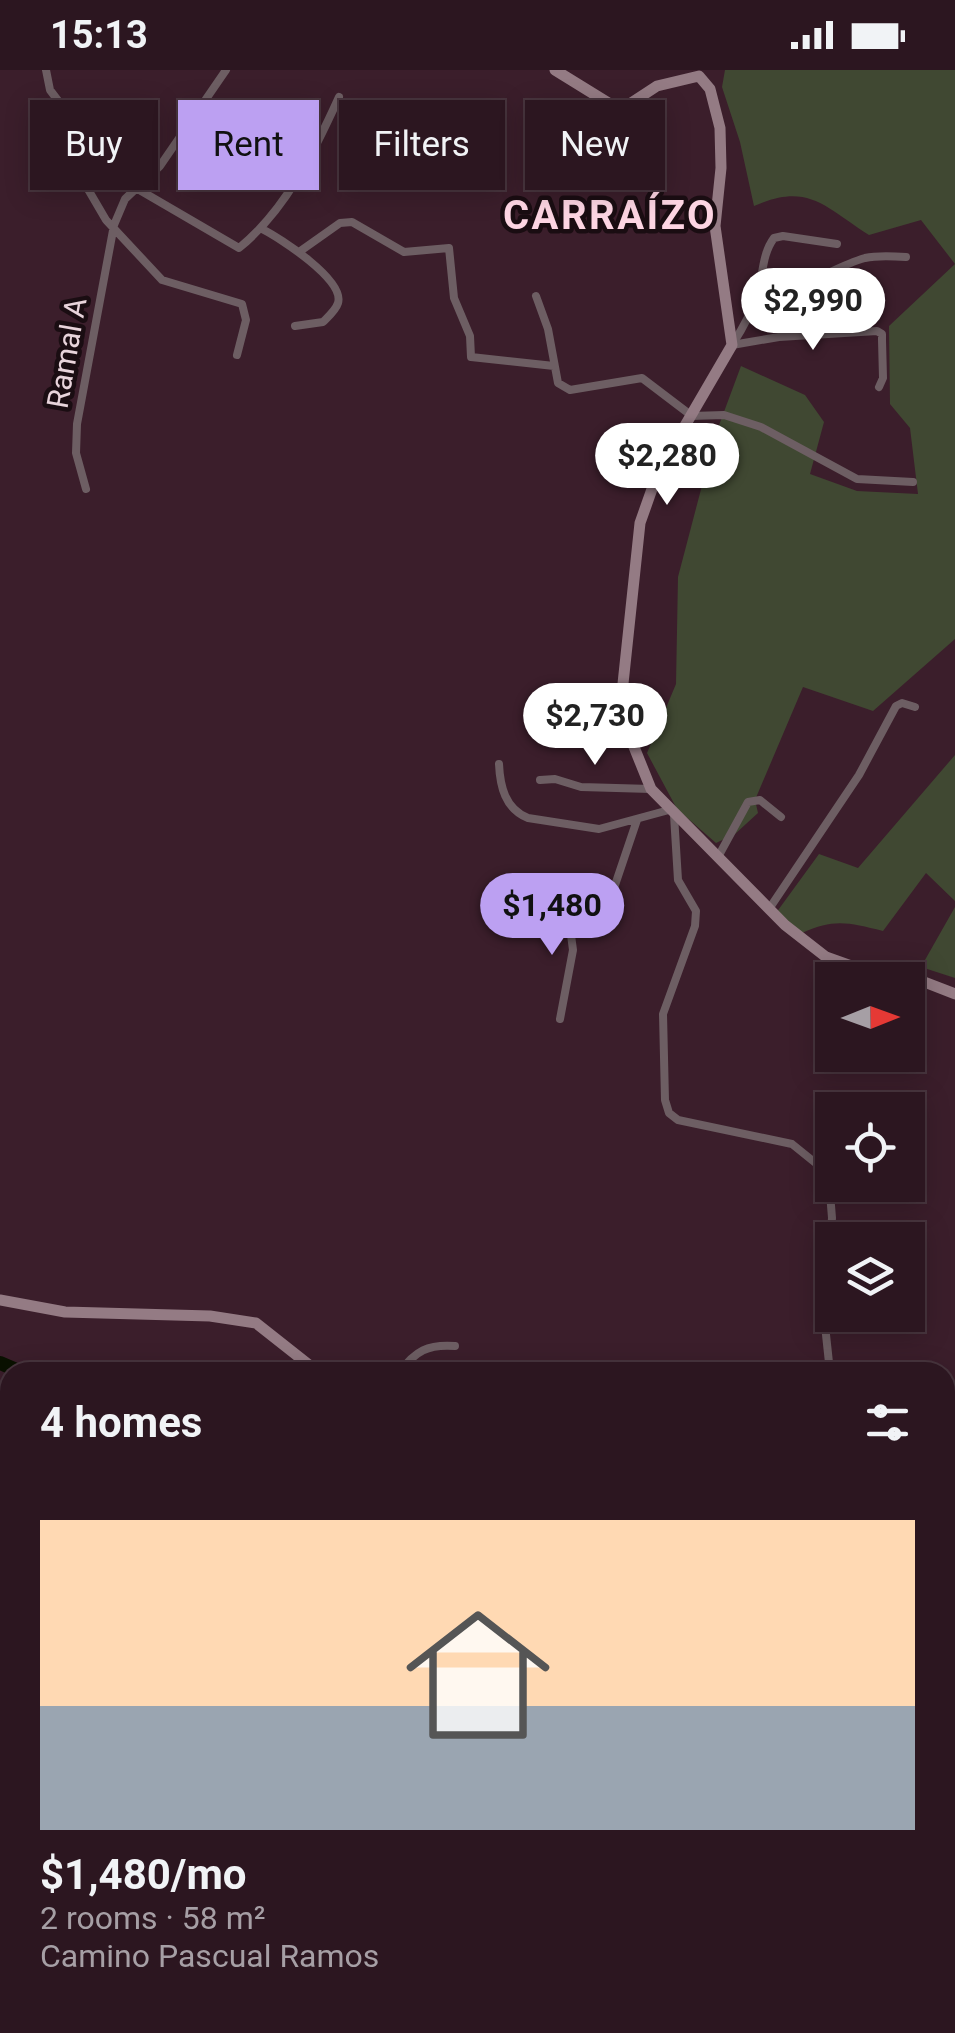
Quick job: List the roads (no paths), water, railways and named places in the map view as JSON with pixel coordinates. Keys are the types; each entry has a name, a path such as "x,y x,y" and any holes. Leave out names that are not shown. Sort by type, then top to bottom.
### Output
{"street":[{"path":"46,70 50,90 74,123 82,180 106,220 162,280 242,304 246,320 238,355"},
{"path":"158,168 226,70"},
{"path":"556,70 610,104 628,105 657,86 700,73 710,88 720,128 721,168 715,226 732,345"},
{"path":"139,190 240,248 262,230 318,144 339,96"},
{"path":"114,225 124,199 134,190"},
{"path":"299,252 340,223 352,222 404,252 449,248 454,298 470,336 471,357 554,366"},
{"name":"Ramal A","path":"86,489 76,453 77,424 114,225"},
{"path":"262,230 299,252 332,282 338,293 338,305 324,322 295,326"},
{"path":"837,244 774,238 766,252 758,293 745,326 658,472 640,523 622,693 630,736 651,789 785,926 826,957 854,967 914,978 955,994"},
{"path":"758,293 803,285 868,258 906,256"},
{"path":"536,296 548,328 558,383 570,390 642,378 692,416 724,416 761,427 857,479 912,482"},
{"path":"732,345 779,337 876,331 882,334 884,378 879,387"},
{"path":"769,909 859,775 896,706 902,702 915,706"},
{"path":"499,768 503,795 518,814 528,818 599,830 671,812"},
{"path":"540,780 555,779 581,787 651,789"},
{"path":"718,857 748,802 760,800 781,817"},
{"path":"671,812 678,880 696,911 695,926 663,1014 665,1100 669,1113 678,1120 792,1144 818,1165 830,1193 832,1218 824,1316 829,1362"},
{"path":"504,900 530,890 566,898 612,894 637,820"},
{"path":"560,1019 572,950 566,898"},
{"path":"0,1300 65,1312 210,1316 256,1324 305,1362"},
{"path":"408,1362 424,1348 454,1346"}],"district":[{"name":"CARRAÍZO","path":"610,215"}]}
